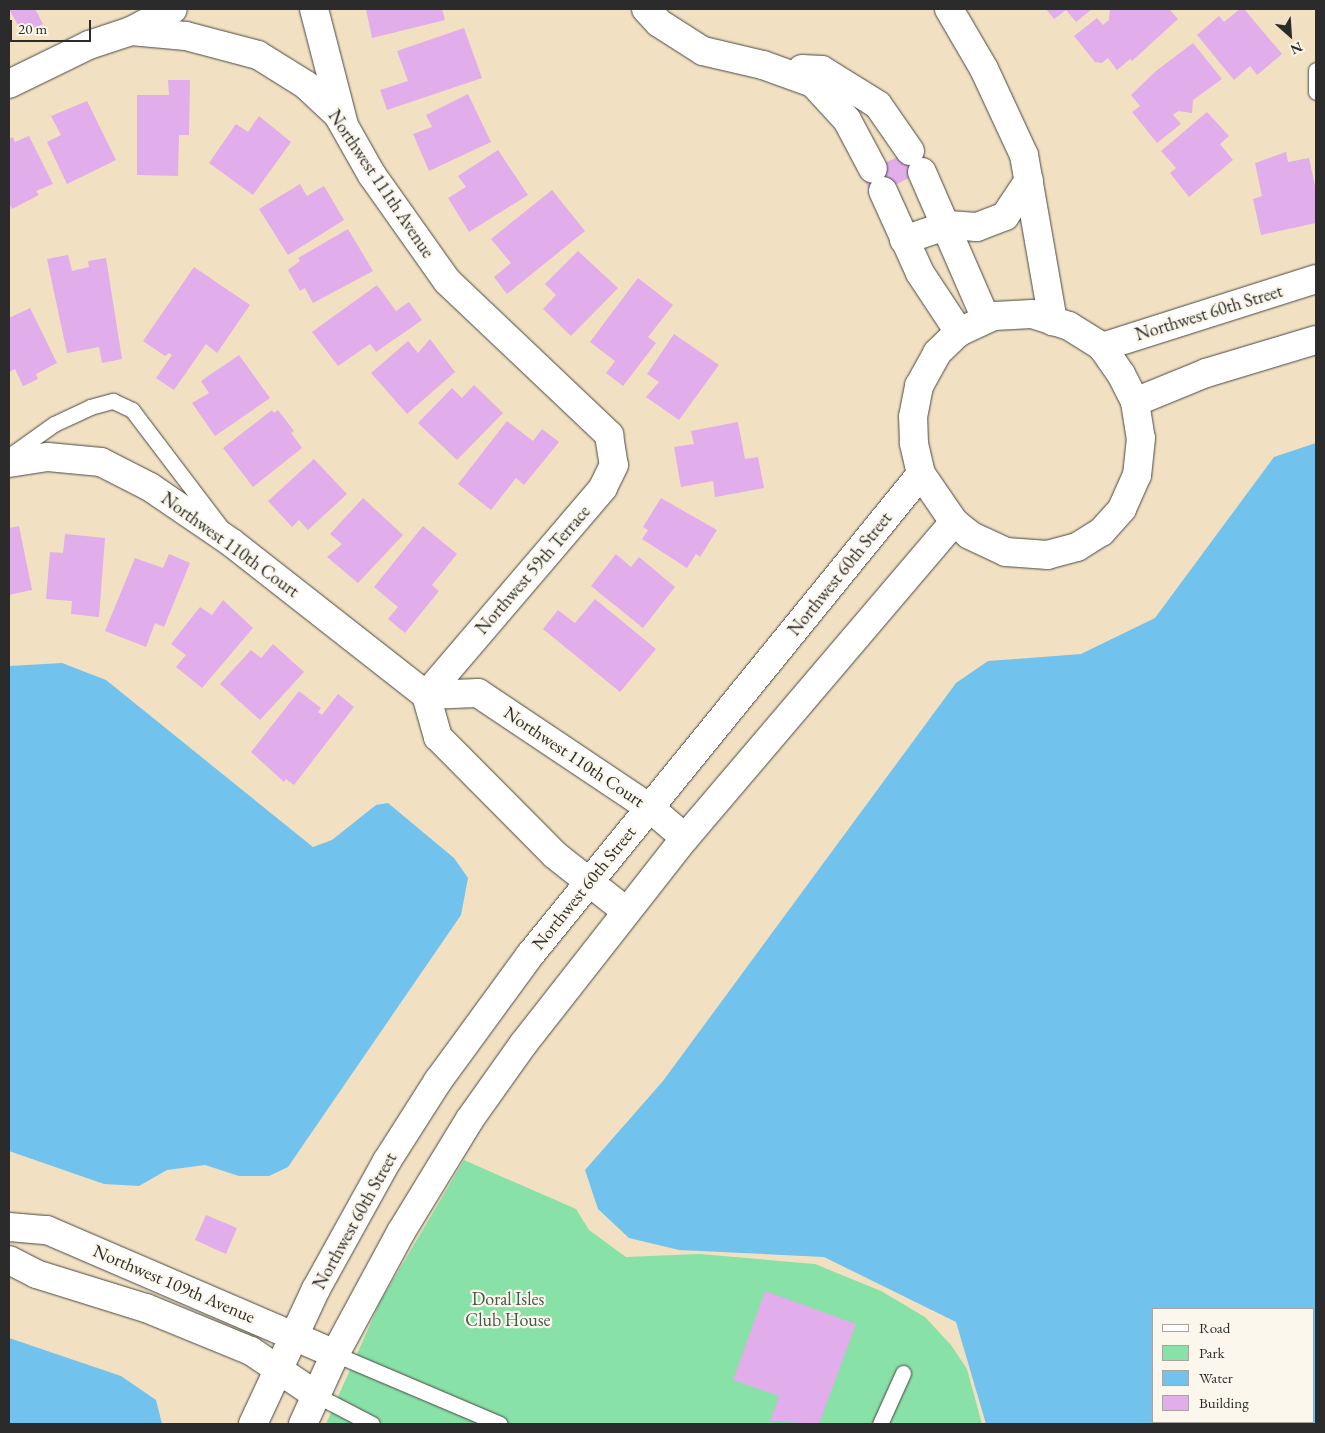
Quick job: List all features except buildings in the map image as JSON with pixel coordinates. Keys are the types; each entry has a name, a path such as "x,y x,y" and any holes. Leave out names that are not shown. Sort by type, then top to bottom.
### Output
{"street":[{"path":"9,84 89,45 131,31 173,9"},
{"path":"314,9 345,127"},
{"path":"646,9 659,24 703,51 763,66 813,83 847,120 878,180 920,273 959,332"},
{"path":"949,9 984,69 1024,155 1053,321"},
{"name":"Northwest 111th Avenue","path":"131,31 186,36 258,56 306,85 338,115 372,175 447,281 609,435"},
{"path":"763,66 822,70 878,105 916,161 948,225 986,319"},
{"path":"904,240 948,225 977,227 1005,216 1029,180"},
{"name":"Northwest 60th Street","path":"1102,347 1316,280"},
{"path":"1032,314 1053,321 1069,326 1102,347 1135,402 1141,438 1137,475 1122,509 1101,532 1077,547 1048,555 1006,552 970,535 954,522 921,474 914,443 913,417 920,386 937,353 959,332 986,319 1032,314"},
{"path":"1135,402 1206,373 1316,340"},
{"name":"Northwest 59th Terrace","path":"426,695 603,488 614,466 609,435"},
{"name":"Northwest 110th Court","path":"9,463 48,457 101,462 150,487 232,543 426,695 478,693 650,808 685,838"},
{"name":"Northwest 60th Street","path":"253,1424 293,1334 356,1215 438,1081 530,954 921,474"},
{"path":"303,1424 335,1354 401,1232 470,1119 524,1043 685,838 954,522"},
{"path":"426,695 438,737 555,855 626,911"},
{"name":"Northwest 109th Avenue","path":"9,1227 46,1230 293,1334 335,1354"},
{"name":"Northwest 109th Avenue","path":"9,1260 36,1274 172,1319 250,1351 316,1395"}],"lane":[{"path":"1316,70 1316,92"},
{"path":"9,456 54,424 90,407 113,401 132,410 232,543"},
{"path":"335,1354 500,1424"},
{"path":"880,1424 902,1373"},
{"path":"316,1395 372,1424"}],"green space":[{"name":"Doral Isles Club House","path":"464,1160 576,1209 589,1230 626,1257 700,1254 815,1264 881,1291 925,1317 951,1345 967,1369 982,1424 326,1424 380,1302"}],"water":[{"path":"1316,443 1316,1424 986,1424 956,1322 824,1257 679,1250 629,1238 598,1209 585,1170 663,1081 956,683 988,661 1081,654 1155,618 1274,457"},
{"path":"62,663 106,680 313,847 332,840 376,805 388,803 454,858 468,878 461,915 288,1167 269,1176 239,1176 205,1165 167,1170 139,1186 104,1184 9,1151 9,666"},
{"path":"9,1338 121,1376 156,1400 162,1424 9,1424"}]}
